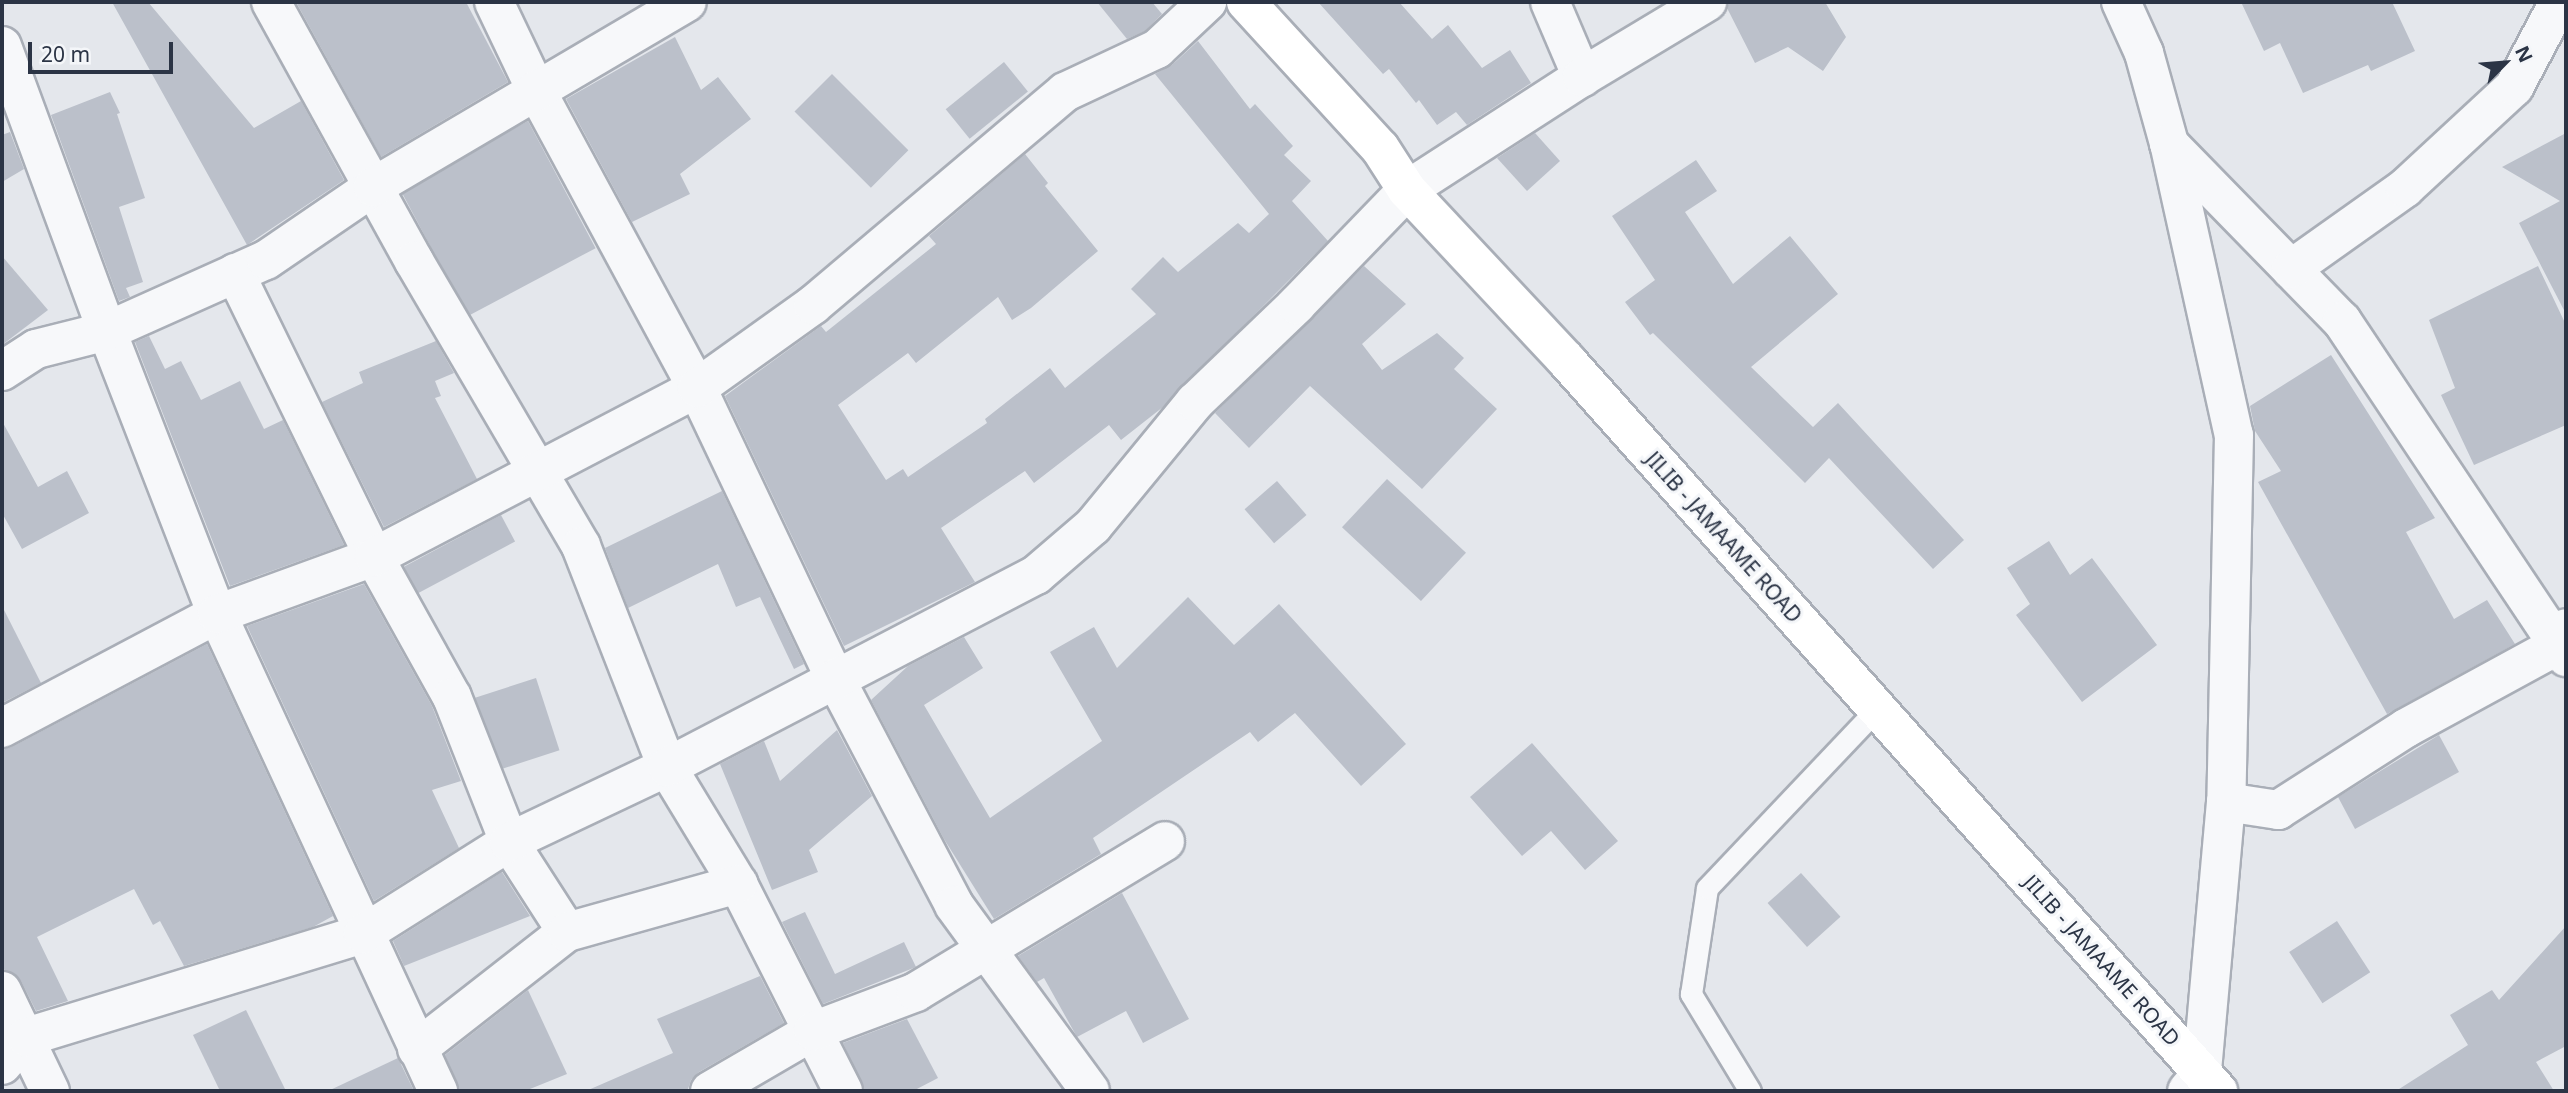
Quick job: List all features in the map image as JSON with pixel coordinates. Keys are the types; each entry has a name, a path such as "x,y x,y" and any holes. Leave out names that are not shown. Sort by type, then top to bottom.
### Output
{"main road":[{"name":"JILIB - JAMAAME ROAD","path":"1246,2 1380,148 1407,190 1566,360 1878,708 2202,1085"}],"street":[{"path":"271,2 373,187 581,546 667,768 738,884 843,1091"},
{"path":"494,2 536,90 697,388 835,678 954,905 1090,1091"},
{"path":"2,371 36,349 107,331 266,260 373,187 687,2"},
{"path":"2,728 218,614 374,557 697,388 813,306 1065,92 1157,49 1207,2"},
{"path":"1550,2 1582,77"},
{"path":"14,1051 363,934 509,842 667,768 1036,575 1093,526 1195,402 1296,306 1407,190 1582,77 1707,2"},
{"path":"2121,2 2144,53 2169,143 2234,435 2226,802 2202,1085"},
{"path":"2291,269 2405,188 2515,87 2559,2"},
{"path":"2,46 107,331 218,614 363,934 438,1091"},
{"path":"2169,143 2342,321 2564,643 2406,728 2278,810 2226,802"},
{"path":"235,273 374,557 452,697 509,842 567,932"},
{"path":"710,1091 813,1031 916,992 1165,841"},
{"path":"417,1049 567,932 738,884"},
{"path":"2,991 14,1051 50,1091"}],"lane":[{"path":"1750,1091 1690,994 1707,888 1878,708"}],"building":[{"path":"112,2 148,2 254,128 301,101 344,180 247,245"},
{"path":"296,2 466,2 508,82 381,157"},
{"path":"1097,2 1152,2 1162,14 1145,31 1127,39"},
{"path":"1318,2 1399,2 1432,39 1448,25 1482,68 1510,50 1531,83 1467,125 1456,112 1437,125 1419,100 1416,103 1389,69 1383,74"},
{"path":"1729,2 1825,2 1846,37 1823,71 1788,47 1755,63 1727,8"},
{"path":"2241,2 2392,2 2415,51 2371,71 2368,65 2303,93 2280,43 2264,51"},
{"path":"675,37 701,90 718,77 751,119 680,174 690,194 632,222 566,99"},
{"path":"1198,41 1250,109 1255,104 1293,146 1284,155 1311,181 1292,201 1328,241 1163,407 1121,440 1109,425 1034,483 1025,471 941,528 975,582 844,646 725,396 821,326 826,332 936,244 929,236 1025,154 1048,183 1045,186 1098,251 1031,308 1012,320 998,297 916,363 908,353 838,405 886,480 903,469 908,477 987,423 985,419 1050,368 1065,388 1156,314 1131,289 1163,257 1178,272 1238,223 1249,233 1269,214 1155,74 1172,65"},
{"path":"1004,62 1028,92 970,139 946,109"},
{"path":"832,74 908,150 871,188 795,111"},
{"path":"110,92 120,113 117,114 145,198 119,207 143,282 126,288 130,297 119,301 51,115"},
{"path":"528,121 596,248 468,316 400,189"},
{"path":"10,132 24,169 2,182 2,135"},
{"path":"1535,133 1560,161 1527,191 1497,158"},
{"path":"2566,133 2566,314 2519,223 2560,201 2502,167"},
{"path":"1696,160 1717,191 1685,212 1733,284 1790,236 1838,294 1751,367 1813,427 1838,403 1964,540 1933,569 1829,458 1805,483 1653,333 1650,335 1625,302 1655,280 1612,216"},
{"path":"2,256 48,310 2,345"},
{"path":"1364,266 1406,304 1362,344 1382,370 1437,333 1464,358 1454,369 1497,409 1422,489 1310,386 1249,448 1215,413"},
{"path":"2538,266 2566,325 2566,425 2474,465 2441,395 2455,388 2429,320"},
{"path":"149,336 165,369 181,361 201,400 240,381 264,429 283,420 344,545 230,586 135,342"},
{"path":"436,341 454,373 435,381 441,396 435,398 477,479 384,527 322,402 363,383 359,372"},
{"path":"2331,355 2435,518 2406,532 2454,619 2487,600 2515,644 2387,714 2258,482 2281,471 2255,431 2250,406"},
{"path":"2,421 38,487 67,471 89,513 22,549 2,513"},
{"path":"1387,479 1466,553 1421,601 1342,527"},
{"path":"1277,481 1307,515 1274,543 1245,509"},
{"path":"722,491 804,664 794,669 760,597 736,607 718,564 628,608 605,548"},
{"path":"501,515 515,541 418,593 404,567"},
{"path":"2049,541 2070,575 2092,558 2157,645 2082,702 2016,615 2030,604 2007,568"},
{"path":"364,584 432,706 461,781 432,790 459,848 374,901 247,626"},
{"path":"1188,597 1234,645 1279,604 1406,744 1361,786 1295,713 1258,742 1250,732 1093,838 1101,854 994,919 944,839 871,700 908,666 964,637 983,668 924,705 990,818 1102,741 1050,652 1094,627 1117,668"},
{"path":"2,606 41,683 2,703"},
{"path":"207,644 333,916 313,927 184,966 160,921 153,925 134,889 37,937 68,1001 36,1011 21,981 14,973 2,969 2,750"},
{"path":"536,678 559,750 499,770 475,698"},
{"path":"837,730 872,796 809,850 818,872 772,890 720,764 764,741 780,781"},
{"path":"2439,735 2459,772 2355,829 2338,797"},
{"path":"1532,743 1618,841 1585,870 1551,831 1522,856 1470,797"},
{"path":"502,872 530,916 404,966 393,941"},
{"path":"1801,873 1840,917 1807,947 1768,903"},
{"path":"1122,893 1189,1019 1143,1043 1126,1011 1077,1037 1044,978 1037,982 1018,956"},
{"path":"805,912 835,974 904,942 916,967 823,1004 782,922"},
{"path":"2337,921 2370,972 2322,1003 2289,952"},
{"path":"2566,926 2566,1046 2536,1062 2554,1091 2396,1091 2468,1045 2450,1015 2492,990 2499,1000"},
{"path":"760,976 784,1023 699,1072 691,1080 688,1089 586,1091 673,1053 657,1019"},
{"path":"528,990 567,1074 525,1091 460,1091 445,1055"},
{"path":"246,1010 286,1091 220,1091 193,1035"},
{"path":"907,1019 938,1078 913,1091 865,1091 843,1043"},
{"path":"398,1058 414,1091 328,1091"}]}
